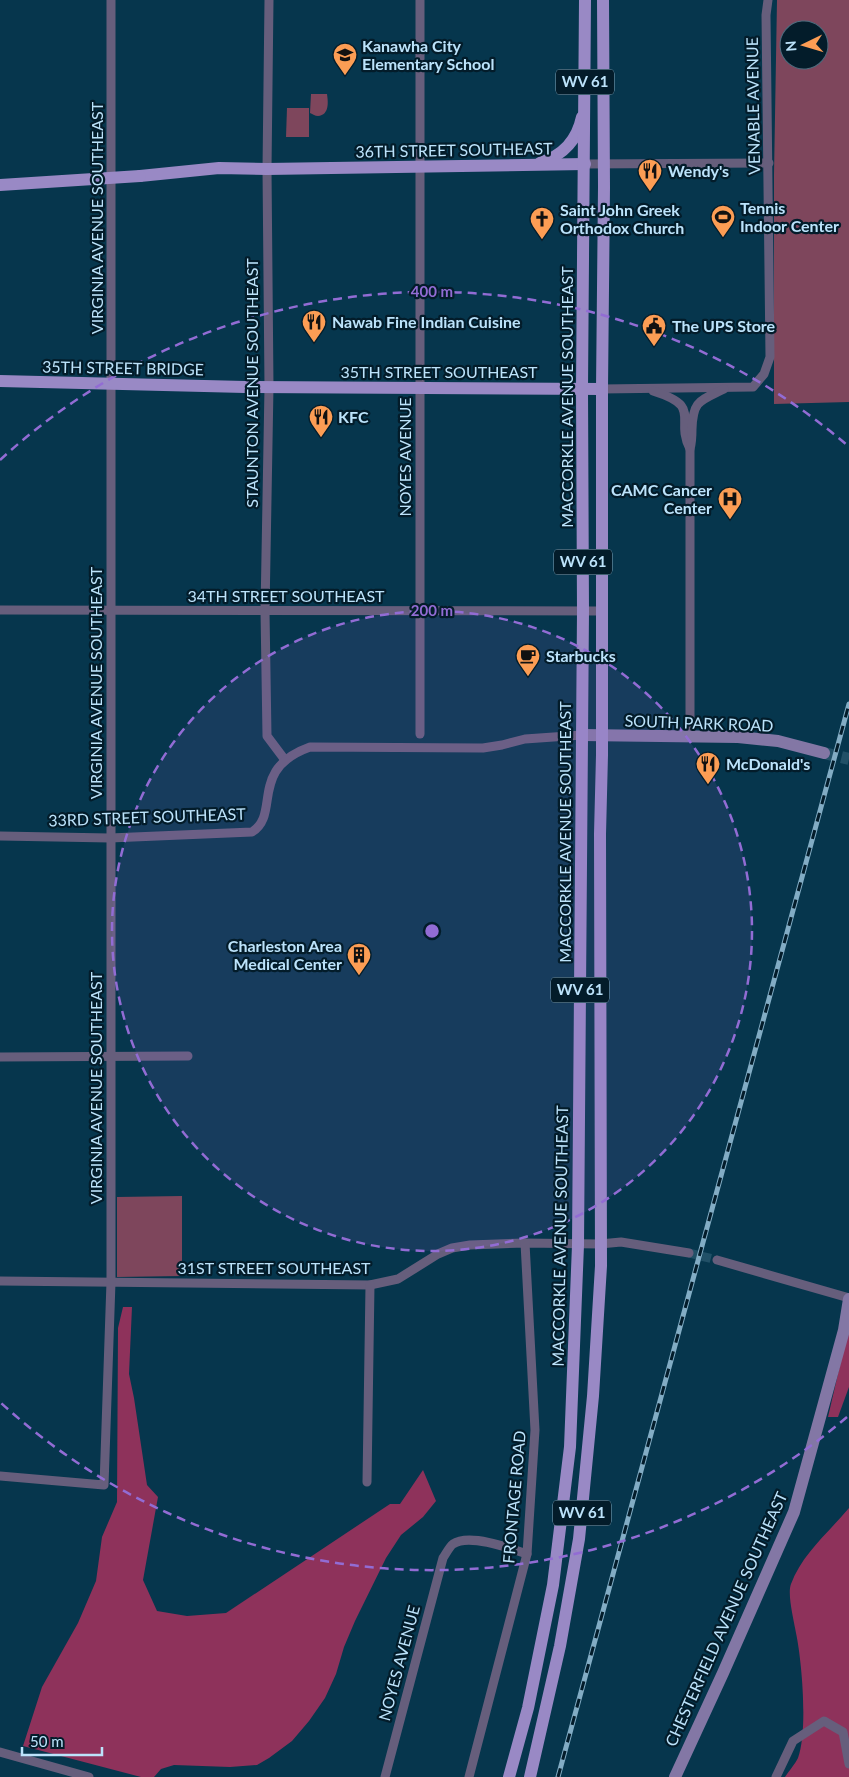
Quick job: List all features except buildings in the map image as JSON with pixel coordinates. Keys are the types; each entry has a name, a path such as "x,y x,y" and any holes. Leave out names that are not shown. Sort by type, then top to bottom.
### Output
{"main road":[{"name":"MACCORKLE AVENUE SOUTHEAST","path":"509,1777 528,1708 553,1585 570,1446 578,1245 585,0"},
{"name":"WV 61","path":"530,1777 560,1646 579,1539 593,1396 601,1266 600,834 602,735 603,0"},
{"path":"529,166 558,156 569,146 578,131 585,100"},
{"name":"36TH STREET SOUTHEAST","path":"0,185 140,176 219,168 267,169 585,164"},
{"name":"35TH STREET BRIDGE","path":"0,381 245,387"},
{"name":"35TH STREET SOUTHEAST","path":"245,387 602,389"}],"street":[{"name":"VIRGINIA AVENUE SOUTHEAST","path":"0,1476 104,1485 111,1282 111,0"},
{"name":"STAUNTON AVENUE SOUTHEAST","path":"269,0 267,169 269,387 265,610 268,736 285,760"},
{"name":"NOYES AVENUE","path":"420,0 420,734"},
{"name":"VENABLE AVENUE","path":"753,387 764,374 770,357 766,15 768,0"},
{"name":"36TH STREET SOUTHEAST","path":"585,164 769,164"},
{"name":"35TH STREET SOUTHEAST","path":"602,389 753,387"},
{"path":"645,388 671,397 684,409 686,418 685,440 690,448"},
{"path":"690,737 690,448 692,443 693,414 695,407 700,401 727,388"},
{"name":"34TH STREET SOUTHEAST","path":"0,610 602,611"},
{"name":"SOUTH PARK ROAD","path":"602,735 738,737 778,741 824,753"},
{"name":"33RD STREET SOUTHEAST","path":"0,836 110,838 242,834 252,832 262,823 271,780 275,770 285,760 299,751 310,747 483,748 524,739 602,735"},
{"path":"0,1057 188,1056"},
{"name":"31ST STREET SOUTHEAST","path":"0,1281 370,1285 398,1279 452,1248 470,1245 525,1243 578,1245 621,1242 689,1253"},
{"name":"FRONTAGE ROAD","path":"469,1777 527,1554 536,1430 525,1243"},
{"path":"717,1260 849,1299"},
{"path":"368,1482 370,1285"},
{"name":"CHESTERFIELD AVENUE SOUTHEAST","path":"675,1777 794,1512 844,1330 849,1299"},
{"name":"NOYES AVENUE","path":"384,1777 443,1558 452,1544 467,1540 506,1546 527,1554"},
{"path":"776,1777 793,1741 824,1721 843,1732 849,1764"},
{"path":"0,1752 89,1777"}],"shaded area":[{"path":"777,0 849,0 849,402 774,404 774,174"},
{"path":"311,94 327,94 327,107 322,115 317,116 310,113"},
{"path":"287,108 309,108 309,137 286,137"},
{"path":"182,1196 182,1276 117,1277 117,1197"},
{"path":"123,1307 132,1307 129,1374 147,1485 158,1497 143,1580 157,1611 187,1616 226,1613 390,1504 400,1504 423,1470 436,1501 423,1517 401,1535 386,1558 355,1621 344,1647 336,1674 325,1698 292,1741 257,1765 230,1767 174,1765 161,1769 154,1777 141,1777 23,1746 42,1687 78,1623 96,1581 102,1537 117,1502 118,1328"},
{"path":"849,1326 849,1387 838,1417 828,1417"},
{"path":"849,1508 849,1777 785,1777 798,1758 803,1731 800,1661 790,1601 790,1588 796,1573 809,1553"}],"tunnel":[{"path":"824,753 849,759"},
{"path":"689,1253 717,1260"}],"railway":[{"path":"558,1777 849,704"}],"place":[{"name":"Kanawha City Elementary School","path":"345,76"},
{"name":"Wendy's","path":"650,192"},
{"name":"Tennis Indoor Center","path":"723,238"},
{"name":"Saint John Greek Orthodox Church","path":"542,240"},
{"name":"Nawab Fine Indian Cuisine","path":"314,343"},
{"name":"The UPS Store","path":"654,347"},
{"name":"KFC","path":"321,438"},
{"name":"CAMC Cancer Center","path":"730,520"},
{"name":"Starbucks","path":"528,677"},
{"name":"McDonald's","path":"708,785"},
{"name":"Charleston Area Medical Center","path":"359,976"}]}
